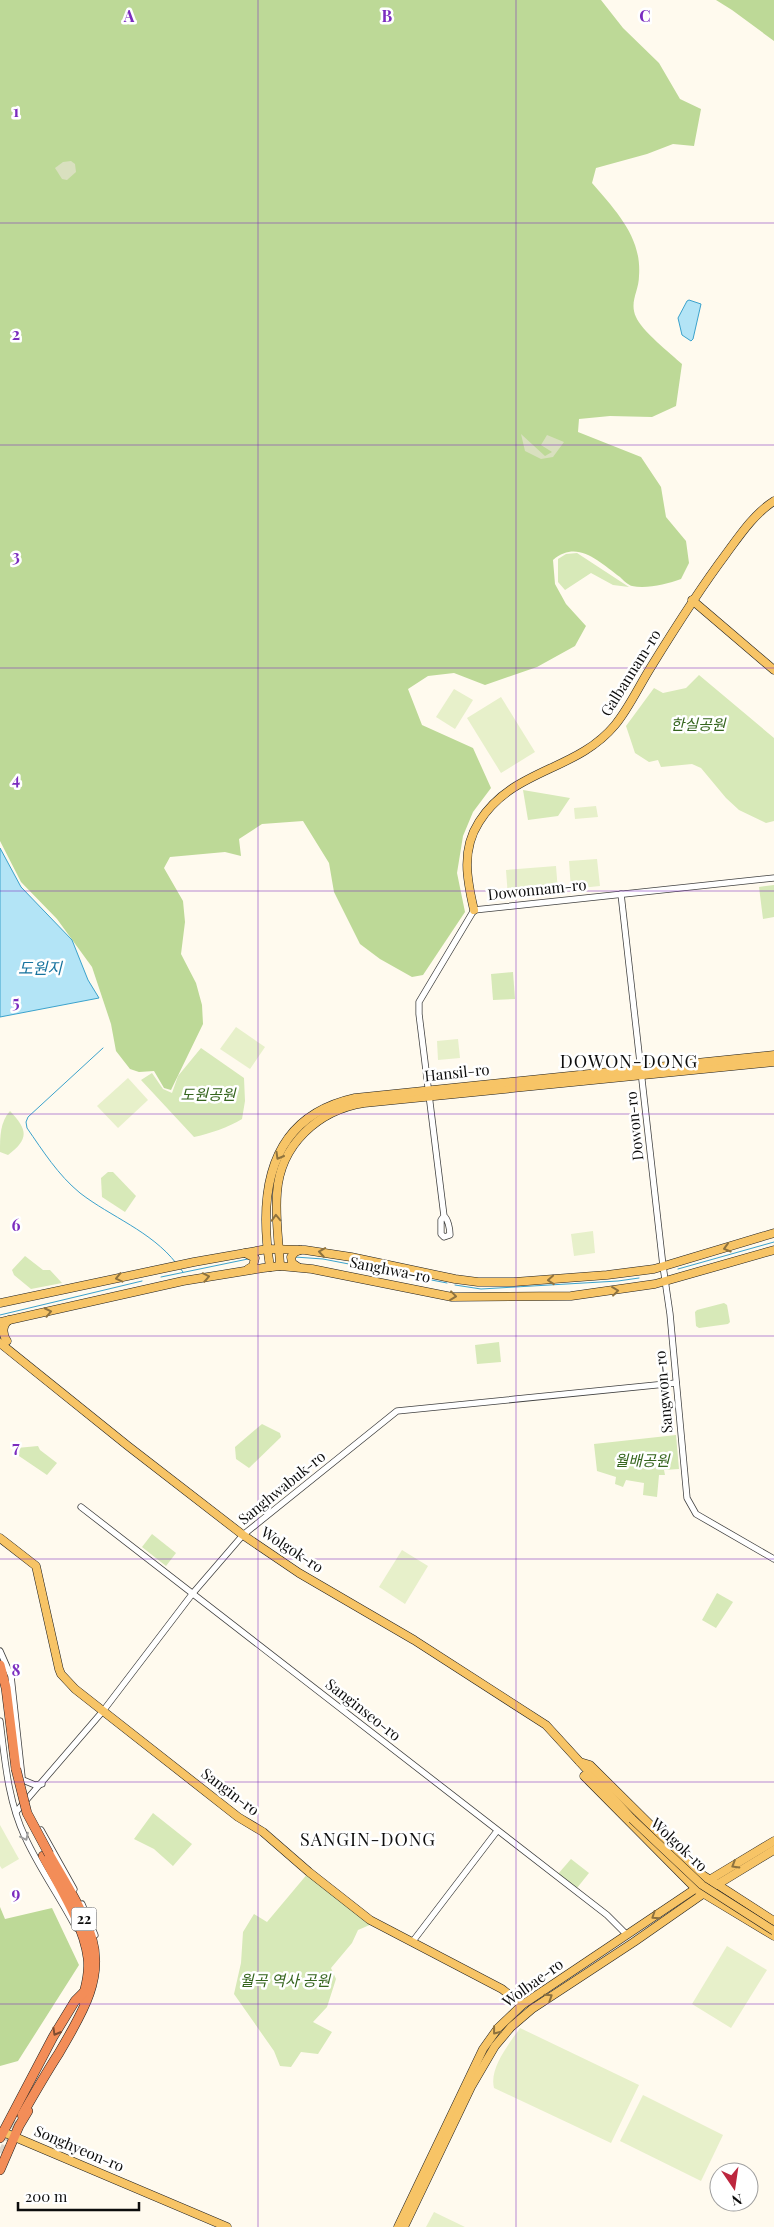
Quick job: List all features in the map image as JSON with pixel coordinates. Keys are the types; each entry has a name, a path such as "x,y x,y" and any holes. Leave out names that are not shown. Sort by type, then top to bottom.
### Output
{"highway":[{"name":"22","path":"0,1665 6,1688 21,1812 46,1855 81,1931 88,1958 87,1992 19,2114"},
{"name":"22","path":"0,1679 16,1775"},
{"path":"2,2135 64,2018 87,1992"},
{"path":"0,2170 19,2126 86,2010 87,1992"}],"main road":[{"name":"Galbannam-ro","path":"474,910 466,872 467,857 471,839 488,808 515,785 549,770 596,743 615,725 692,600 746,526 774,501"},
{"path":"692,600 774,670"},
{"name":"Hansil-ro","path":"280,1266 276,1213 279,1178 288,1155 304,1132 326,1115 351,1105 428,1094 774,1055"},
{"name":"Hansil-ro","path":"641,1071 774,1062"},
{"name":"Hansil-ro","path":"270,1267 267,1249 265,1198 271,1169 289,1138 302,1123 325,1108 338,1102 355,1098 428,1094"},
{"name":"Sanghwa-ro","path":"0,1303 194,1262 267,1249 302,1250 351,1257 449,1278 478,1282 514,1282 637,1271 680,1262 774,1233"},
{"path":"298,1267 292,1263 291,1257 295,1252 302,1250"},
{"name":"Sanghwa-ro","path":"3,1321 167,1285 280,1266 298,1267 452,1297 571,1296 638,1288 666,1282 774,1250"},
{"path":"245,1252 255,1258 253,1266 248,1270"},
{"path":"680,1262 676,1265 674,1271 677,1275 685,1276"},
{"path":"167,1268 161,1272 159,1278 167,1285"},
{"path":"637,1271 643,1275 644,1279 638,1288"},
{"path":"3,1321 3,1342"},
{"name":"Wolgok-ro","path":"3,1342 243,1535 299,1572 414,1640 546,1725 702,1886 774,1931"},
{"name":"Sangin-ro","path":"0,1538 36,1566 61,1674 103,1711 238,1817 263,1832 309,1872 367,1917 502,1990 522,2005"},
{"path":"774,1921 698,1872 590,1765 580,1762 582,1774 699,1892 774,1936"},
{"name":"Wolgok-ro","path":"634,1817 714,1889 774,1925"},
{"name":"Wolbae-ro","path":"398,2227 483,2049 498,2028 522,2005 627,1935 699,1892 774,1842"},
{"name":"Wolbae-ro","path":"713,1883 774,1850"},
{"name":"Wolbae-ro","path":"404,2227 471,2087 495,2046 511,2027 532,2009 634,1942 699,1892"},
{"name":"Songhyeon-ro","path":"2,2135 15,2137 227,2227"}],"street":[{"name":"Dowonnam-ro","path":"444,1216 428,1094 419,1002 474,910 774,878"},
{"name":"Dowon-ro","path":"621,894 663,1266"},
{"name":"Sangwon-ro","path":"663,1266 687,1498 696,1514 774,1559"},
{"name":"Sanghwabuk-ro","path":"16,1812 103,1711 193,1593 243,1535 397,1411 676,1383"},
{"name":"Sanginseo-ro","path":"81,1507 607,1915 627,1935"},
{"path":"0,1651 11,1676 16,1812 25,1837 80,1936 85,1962 87,1992"},
{"path":"0,1722 16,1775 27,1801 91,1922 96,1939 99,1974 87,1992"},
{"path":"16,1775 35,1785 42,1784"},
{"path":"413,1941 497,1831"}],"green space":[{"path":"0,0 601,0 623,28 659,63 680,99 701,109 694,146 673,144 647,154 596,168 592,183 626,225 636,249 639,262 639,276 634,301 636,317 650,335 682,364 676,406 652,417 610,416 579,419 578,432 641,457 661,487 666,517 686,541 689,563 681,579 657,586 632,586 588,555 580,552 562,554 553,560 555,584 566,604 586,626 575,646 537,667 485,685 454,673 428,676 408,689 422,725 473,748 491,788 473,812 463,836 457,873 465,912 423,975 412,977 380,959 360,944 334,892 329,863 303,821 262,824 239,839 241,856 225,852 170,857 164,868 183,901 185,922 181,954 196,983 202,1005 203,1024 171,1090 164,1088 154,1071 139,1072 130,1069 116,1051 111,1024 92,967 57,919 21,882 0,841"},
{"path":"716,0 774,0 774,41 732,10"},
{"path":"71,161 75,164 76,172 67,180 62,179 55,168 63,162"},
{"path":"521,434 545,456 552,452 541,445 547,435 564,442 553,457 541,459 525,451"},
{"path":"577,553 629,587 613,585 591,573 565,590 558,582 558,559 566,554"},
{"name":"한실공원","path":"699,675 774,738 774,821 766,823 739,810 726,798 701,768 692,764 661,767 658,760 649,762 635,753 626,726 654,688 663,693 686,688"},
{"path":"454,689 473,700 455,729 436,717"},
{"path":"501,697 535,752 501,773 467,718"},
{"path":"523,790 570,798 558,816 528,820"},
{"path":"596,806 598,817 575,819 574,808"},
{"path":"597,859 600,886 571,889 569,861"},
{"path":"556,866 558,892 508,897 506,870"},
{"path":"774,885 774,917 763,919 759,887"},
{"path":"513,972 515,999 493,1000 491,974"},
{"path":"236,1027 265,1047 250,1069 220,1049"},
{"path":"458,1039 460,1058 438,1060 437,1041"},
{"name":"도원공원","path":"201,1048 244,1078 245,1101 242,1119 219,1130 194,1137 141,1080 152,1073 163,1089 172,1093 178,1076"},
{"path":"128,1078 148,1100 118,1128 97,1106"},
{"path":"10,1111 20,1124 24,1134 20,1144 8,1155 0,1152 0,1141 2,1125"},
{"path":"108,1172 113,1172 136,1196 125,1212 102,1197 101,1178"},
{"path":"593,1231 595,1253 574,1256 571,1234"},
{"path":"25,1256 43,1270 50,1270 62,1283 31,1289 14,1275 12,1270"},
{"path":"724,1303 727,1305 730,1322 728,1324 699,1328 696,1326 695,1312 697,1310"},
{"path":"499,1342 501,1362 477,1364 475,1345"},
{"path":"262,1424 280,1433 281,1437 249,1468 236,1459 235,1447"},
{"name":"월배공원","path":"676,1435 679,1469 664,1470 665,1475 659,1475 657,1497 643,1495 644,1483 626,1480 623,1487 615,1484 616,1477 597,1471 594,1444"},
{"path":"38,1446 40,1450 57,1463 47,1475 19,1456 17,1448"},
{"path":"152,1534 176,1553 166,1566 142,1547"},
{"path":"402,1550 428,1566 405,1604 379,1587"},
{"path":"717,1593 733,1602 716,1628 702,1620"},
{"path":"153,1813 192,1844 173,1866 154,1849 134,1839"},
{"path":"0,1825 19,1859 2,1869 0,1866"},
{"path":"571,1859 589,1873 577,1888 558,1874"},
{"name":"월곡 역사 공원","path":"309,1872 372,1924 358,1930 352,1943 331,1968 336,1979 327,2007 313,2022 332,2032 318,2054 301,2052 291,2067 280,2066 274,2051 234,1994 241,1963 243,1932 254,1914 267,1922"},
{"path":"0,1907 5,1919 52,1908 79,1965 18,2061 0,2066"},
{"path":"727,1946 767,1970 731,2028 692,2004"},
{"path":"520,2028 639,2085 611,2143 494,2088 494,2072 497,2064"},
{"path":"643,2095 723,2135 701,2181 620,2141"},
{"path":"434,2212 465,2227 426,2227"}],"water":[{"path":"689,300 701,304 691,341 682,335 678,318"},
{"name":"도원지","path":"0,848 21,887 72,940 88,980 99,998 0,1017"}],"waterway":[{"path":"103,1048 28,1117 26,1122 27,1128 51,1162 72,1186 92,1202 143,1233 176,1263"},
{"path":"678,1269 774,1242"},
{"path":"295,1257 323,1259 447,1283"},
{"path":"161,1277 248,1259"},
{"path":"180,1268 183,1272"},
{"path":"455,1285 481,1289 618,1281 639,1278"},
{"path":"0,1315 142,1281"}],"tunnel":[{"path":"2,2154 18,2121"}],"district":[{"name":"DOWON-DONG","path":"629,1062"},
{"name":"SANGIN-DONG","path":"368,1840"}]}
